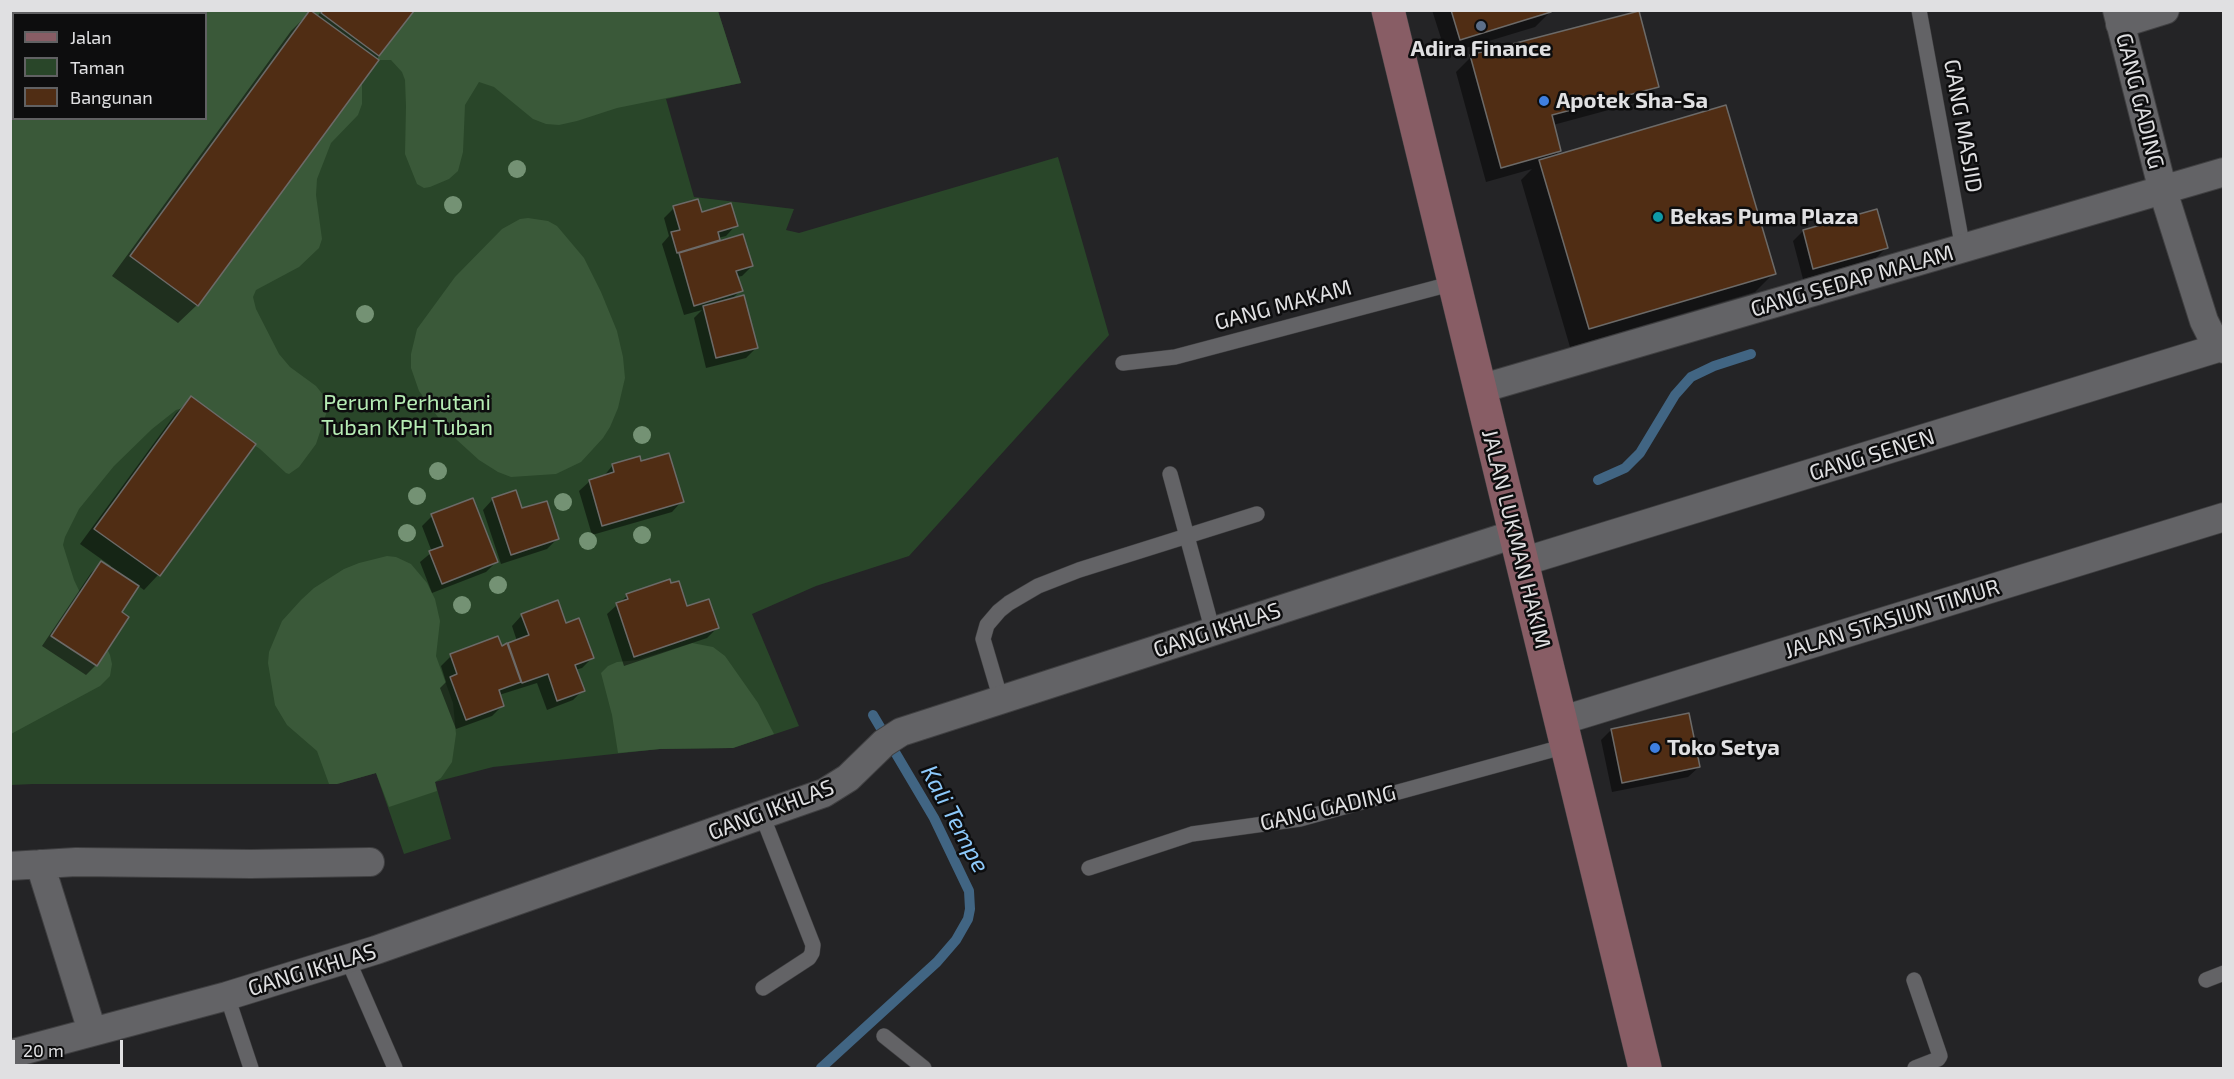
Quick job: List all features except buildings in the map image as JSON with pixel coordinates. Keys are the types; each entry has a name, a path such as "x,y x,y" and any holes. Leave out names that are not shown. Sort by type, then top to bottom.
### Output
{"main road":[{"name":"JALAN LUKMAN HAKIM","path":"1388,10 1645,1068"}],"street":[{"path":"2118,17 2165,10"},
{"name":"GANG GADING","path":"2118,17 2163,191 2204,321 2212,337 2222,348"},
{"name":"GANG SEDAP MALAM","path":"1480,389 2223,172"},
{"name":"GANG SENEN","path":"1518,548 2222,348"},
{"name":"JALAN STASIUN TIMUR","path":"1563,733 2223,517"},
{"name":"GANG IKHLAS","path":"18,1058 92,1031 227,996 348,960 824,793 848,778 884,743 901,732 1213,632 1518,548"},
{"path":"10,866 76,862 251,864 370,862"},
{"path":"40,864 92,1031"}],"lane":[{"name":"GANG MASJID","path":"1918,10 1963,249"},
{"name":"GANG MAKAM","path":"1123,363 1154,361 1198,352 1454,283"},
{"path":"1170,474 1213,632"},
{"path":"1001,700 983,639 987,625 999,611 1022,595 1064,576 1257,514"},
{"name":"GANG GADING","path":"1089,868 1192,834 1300,819 1563,733"},
{"path":"762,815 813,945 812,953 808,957 763,988"},
{"path":"348,960 395,1068"},
{"path":"2206,980 2223,973"},
{"path":"1914,980 1940,1056 1938,1059 1915,1068"},
{"path":"227,996 250,1068"},
{"path":"884,1036 924,1068"}],"green space":[{"name":"Perum Perhutani Tuban KPH Tuban","path":"11,11 718,11 741,83 666,99 694,197 794,209 786,230 799,233 1058,157 1109,335 909,556 816,586 752,614 799,726 733,748 660,749 493,767 435,782 451,839 404,854 376,773 337,784 11,785"},
{"path":"11,11 718,11 741,83 617,108 559,125 546,124 533,119 494,87 479,82 465,105 463,152 458,171 449,179 424,188 417,184 405,154 406,106 405,80 402,72 391,60 373,60 362,78 362,104 358,115 331,143 317,179 316,195 322,239 319,248 299,267 256,290 253,297 256,309 279,354 290,367 316,386 324,396 327,411 316,444 299,467 289,474 260,449 198,408 187,407 176,410 152,429 114,466 79,509 63,545 74,580 110,655 112,664 110,676 100,686 11,734"},
{"path":"520,219 548,221 557,226 584,258 617,331 625,378 618,408 610,427 581,462 556,474 511,477 479,460 443,424 419,391 411,368 411,354 417,329 455,277 502,229"},
{"path":"387,556 396,557 411,564 427,583 435,599 440,621 436,656 453,703 456,734 452,762 441,778 435,782 437,791 389,807 376,773 337,784 329,784 317,751 287,725 275,705 268,663 269,652 282,621 314,588 344,569"},
{"path":"692,643 713,647 725,656 758,703 774,734 733,748 660,749 618,753 612,715 601,673 608,666 617,662 637,660"}],"waterway":[{"path":"1598,480 1625,468 1640,453 1675,395 1691,377 1714,366 1751,354"},
{"name":"Kali Tempe","path":"821,1068 937,962 956,940 968,919 970,909 969,891 934,818 873,715"}],"place":[{"name":"Adira Finance","path":"1481,26"},
{"name":"Apotek Sha-Sa","path":"1544,101"},
{"name":"Bekas Puma Plaza","path":"1658,217"},
{"name":"Toko Setya","path":"1655,748"}]}
